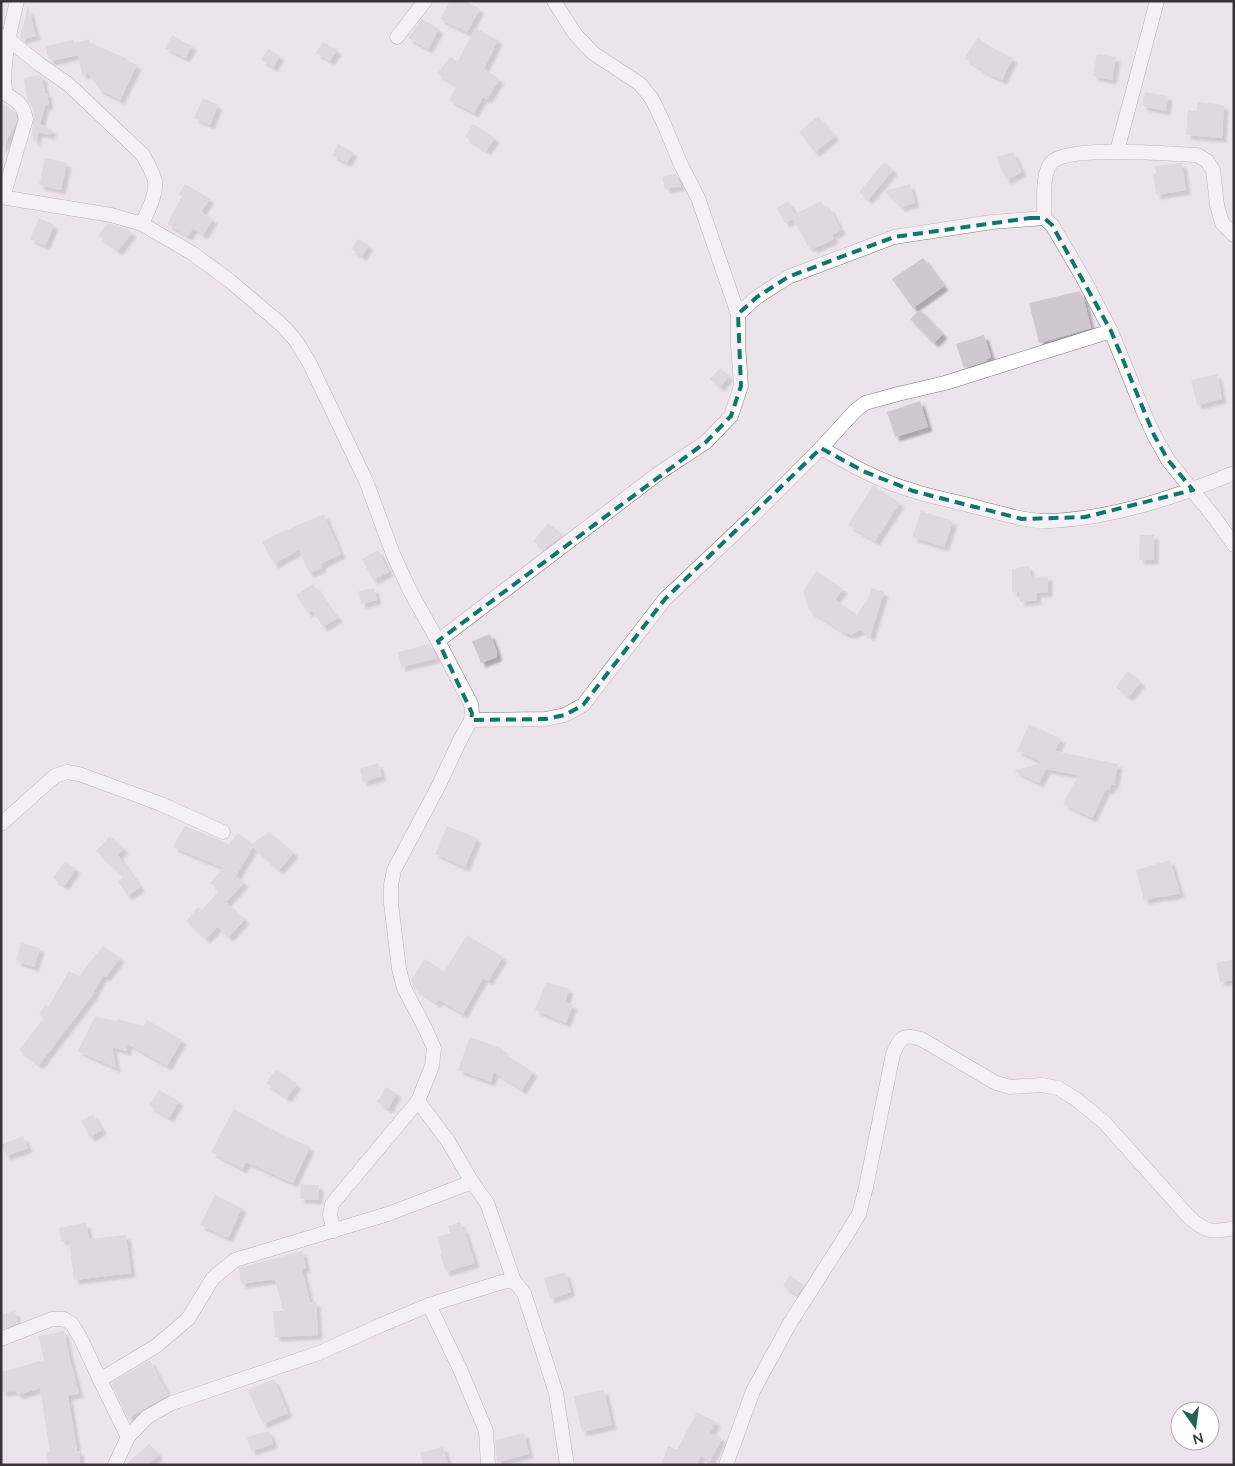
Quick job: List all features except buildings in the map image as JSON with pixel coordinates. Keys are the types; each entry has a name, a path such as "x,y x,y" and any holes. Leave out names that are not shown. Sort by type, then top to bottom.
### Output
{"street":[{"path":"18,1 4,37 3,82 6,94 24,108 26,119 2,197 111,215 142,224 192,253 230,280 283,326 296,341 309,362 366,481 393,554 407,584 471,704 472,720 394,870 391,885 391,903 399,969 404,988 434,1048 432,1066 418,1101 332,1204 330,1215 334,1231"},
{"path":"397,37 426,1"},
{"path":"438,641 659,474 706,442 730,416 741,386 738,314 698,198 681,165 652,99 640,84 593,53 575,34 554,1"},
{"path":"1116,151 1157,1"},
{"path":"4,37 38,64 68,84 142,155 150,168 155,183 154,193 142,224"},
{"path":"1044,218 1045,174 1051,162 1059,157 1073,154 1116,151 1198,155 1213,170 1217,205 1222,223 1234,235"},
{"path":"738,314 757,297 788,277 894,237 992,222 1044,218 1052,225 1111,331 1154,435 1168,460 1193,490 1234,546"},
{"path":"472,720 544,719 565,715 582,705 665,598 752,517 855,411 865,404 945,383 1111,331"},
{"path":"821,448 863,471 913,491 1022,519 1050,521 1085,517 1132,508 1193,490 1234,473"},
{"path":"1,824 55,776 67,772 79,774 162,804 223,832"},
{"path":"726,1465 753,1391 790,1323 859,1214 893,1054 898,1042 905,1037 912,1036 921,1039 996,1083 1010,1087 1042,1085 1058,1088 1077,1100 1104,1122 1188,1216 1201,1227 1212,1231 1234,1228"},
{"path":"418,1101 448,1141 472,1182 487,1203 514,1281 524,1293 556,1393 566,1465"},
{"path":"100,1380 156,1346 188,1319 213,1278 235,1260 388,1214 472,1182"},
{"path":"115,1465 128,1437 147,1417 172,1403 319,1353 429,1305 502,1282 514,1281"},
{"path":"429,1305 460,1369 486,1431 488,1465"},
{"path":"1,1339 52,1319 64,1319 72,1324 128,1437"}],"highlighted area":[{"path":"1030,218 1044,218 1052,225 1111,331 1154,435 1168,460 1193,490 1085,517 1022,519 913,491 863,471 821,448 665,599 583,705 565,715 545,719 471,720 472,713 438,641 706,442 731,416 741,386 738,314 757,297 788,277 894,237"}]}
